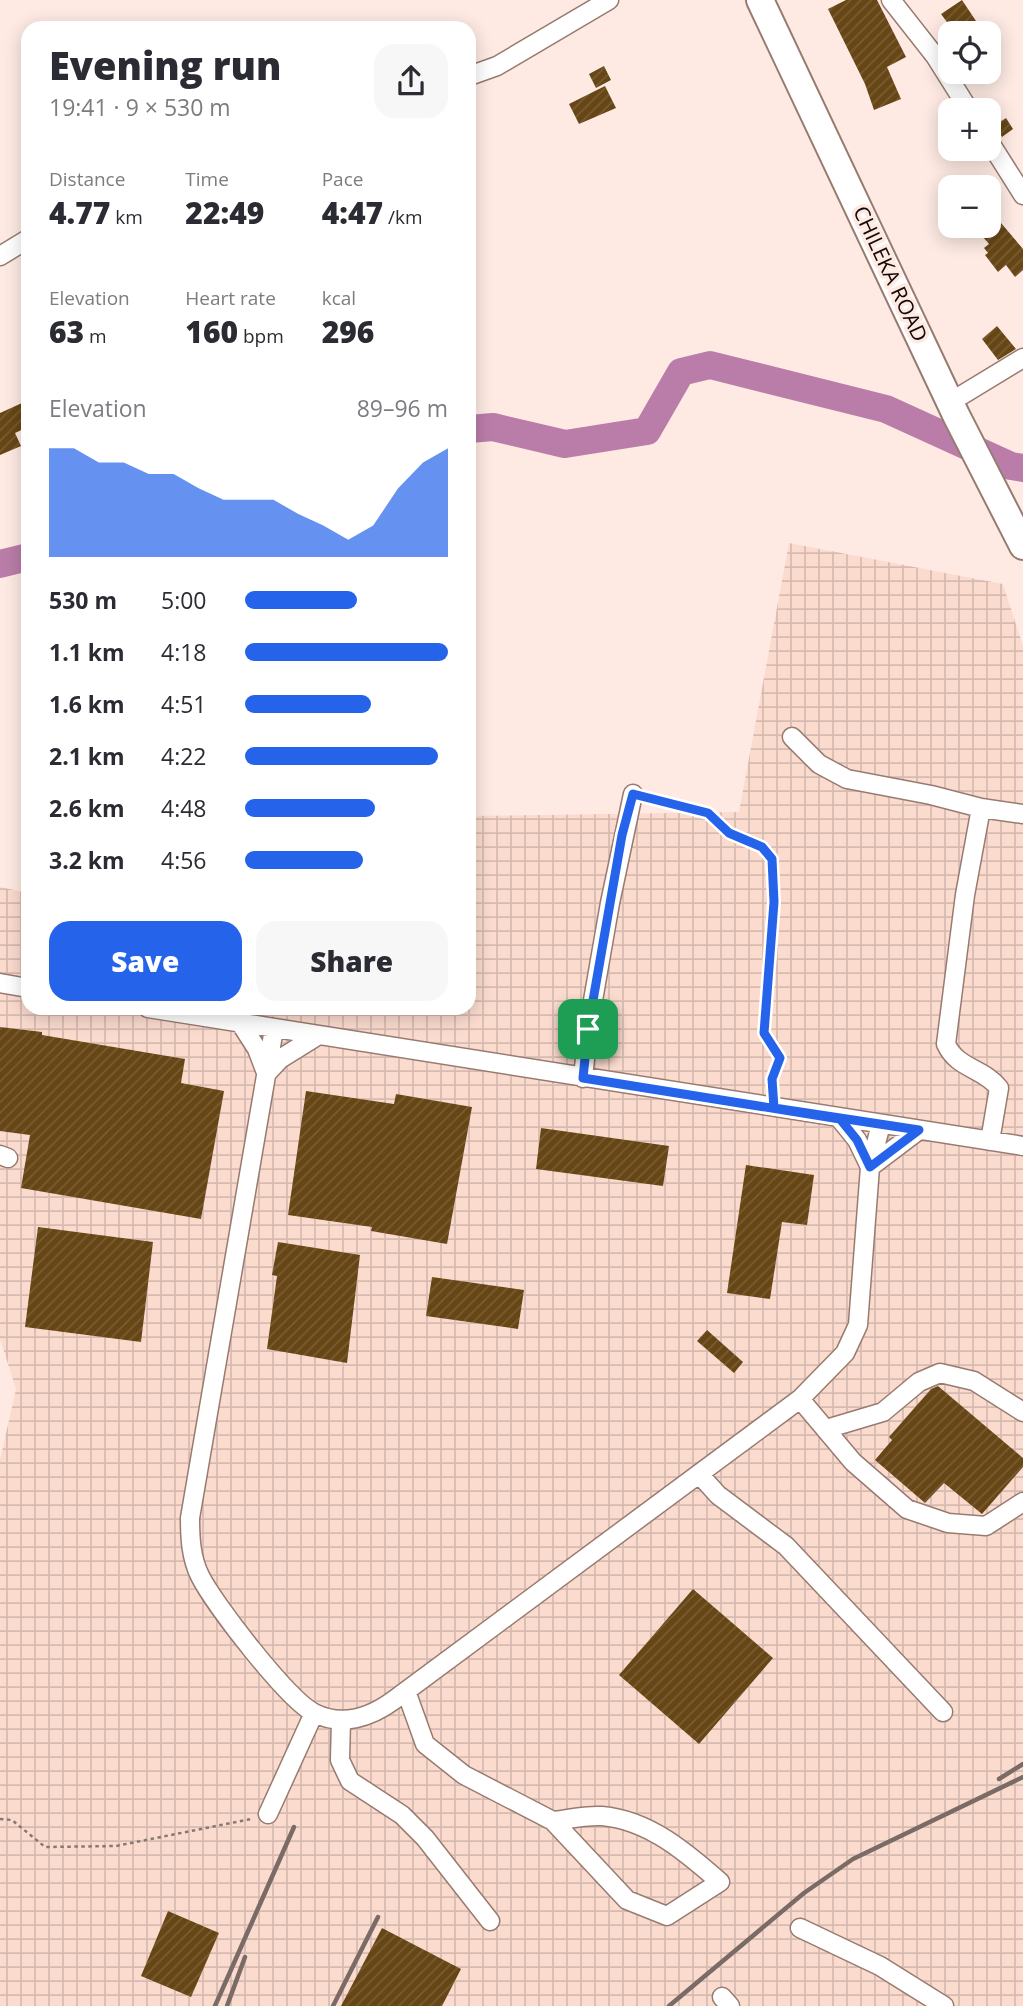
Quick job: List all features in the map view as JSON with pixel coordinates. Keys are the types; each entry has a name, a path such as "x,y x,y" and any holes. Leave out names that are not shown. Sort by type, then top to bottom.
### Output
{"highway":[{"name":"CHILEKA ROAD","path":"761,0 964,409"},
{"name":"CHILEKA ROAD","path":"776,0 964,409 1023,546"},
{"path":"991,470 1023,513"}],"street":[{"path":"476,73 496,65 609,0"},
{"path":"891,0 935,55 962,98"},
{"path":"1001,160 1023,195"},
{"path":"0,256 21,243"},
{"path":"964,409 1023,358"},
{"path":"792,737 819,764 847,779 931,794 981,808 1023,814"},
{"path":"583,1078 588,1029 610,903 633,794"},
{"path":"981,808 965,895 946,1044 951,1056 961,1065 994,1081 999,1088 990,1141"},
{"path":"0,983 21,987"},
{"path":"189,1015 1023,1146"},
{"path":"241,1024 257,1049 266,1074"},
{"path":"274,1029 190,1518 191,1548 199,1575 224,1615 295,1698 314,1713 341,1720 377,1712 406,1691 800,1399 845,1353 858,1325 870,1167 881,1124"},
{"path":"266,1074 280,1059 317,1036"},
{"path":"840,1119 857,1140 870,1167"},
{"path":"870,1167 919,1130"},
{"path":"825,1429 883,1412 919,1382 940,1373 974,1381 1023,1412"},
{"path":"800,1399 853,1462 907,1509 948,1523 986,1526 1023,1502"},
{"path":"699,1474 718,1494 786,1546 943,1712"},
{"path":"406,1691 425,1744 464,1775 553,1821 627,1900 667,1916 720,1882 676,1844 627,1821 601,1816 553,1821"},
{"path":"268,1814 314,1713"},
{"path":"341,1720 340,1760 350,1781 402,1815 425,1838 490,1921"},
{"path":"800,1928 880,1966 944,2006"}],"path":[{"path":"633,794 708,813 729,833 762,847 772,859 774,902 764,1033 780,1058 772,1079 774,1108"},
{"path":"0,1819 12,1820 45,1847 117,1846 232,1825 268,1814"}],"shaded area":[{"path":"789,543 1003,584 1023,646 1023,2006 0,2006 0,1460 16,1389 0,1339 0,887 21,892 21,1015 476,1015 476,816 739,812"}],"building":[{"path":"846,0 877,0 906,57 887,67 901,99 874,110 865,84 828,9"},
{"path":"962,0 976,21 946,21 941,14"},
{"path":"604,66 611,80 596,88 589,74"},
{"path":"605,86 616,108 579,124 569,104"},
{"path":"1006,118 1013,129 1002,137 1001,135 1001,121"},
{"path":"1001,223 1023,249 1023,270 1015,277 1006,265 998,272 985,255 988,253 984,248 989,244 984,238 1001,238"},
{"path":"997,326 1016,349 998,360 982,339"},
{"path":"21,403 21,430 15,433 21,446 0,455 0,413"},
{"path":"0,1027 42,1032 42,1035 185,1059 181,1083 224,1091 201,1219 21,1188 30,1135 0,1131"},
{"path":"306,1091 394,1104 396,1094 472,1107 447,1244 371,1231 372,1227 288,1215"},
{"path":"541,1128 669,1146 663,1186 536,1169"},
{"path":"746,1165 814,1175 807,1225 782,1222 770,1299 727,1293"},
{"path":"38,1227 153,1242 141,1342 25,1327"},
{"path":"278,1242 360,1255 347,1363 267,1349 277,1276 272,1275"},
{"path":"432,1277 524,1290 518,1329 426,1316"},
{"path":"707,1330 743,1362 734,1373 697,1341"},
{"path":"938,1386 1023,1458 1023,1467 982,1514 944,1483 925,1503 875,1460 892,1440 889,1437 931,1389"},
{"path":"693,1589 773,1658 699,1744 619,1675"},
{"path":"168,1911 219,1933 191,1997 141,1976"},
{"path":"382,1928 461,1969 442,2006 341,2006"}],"waterway":[{"path":"476,428 493,427 565,444 647,431 681,372 710,365 886,409 1011,466 1023,468"},
{"path":"0,564 21,559"}],"railway":[{"path":"999,1779 1023,1764"},
{"path":"669,2006 804,1893 853,1859 1023,1777"},
{"path":"215,2006 294,1827"},
{"path":"333,2006 378,1917"},
{"path":"227,2006 245,1957"}],"route":[{"path":"633,794 708,813 729,833 762,847 772,859 774,902 764,1033 780,1058 772,1079 774,1108 919,1130 870,1167 857,1140 840,1119 583,1078 588,1029 622,835 633,794"}]}
